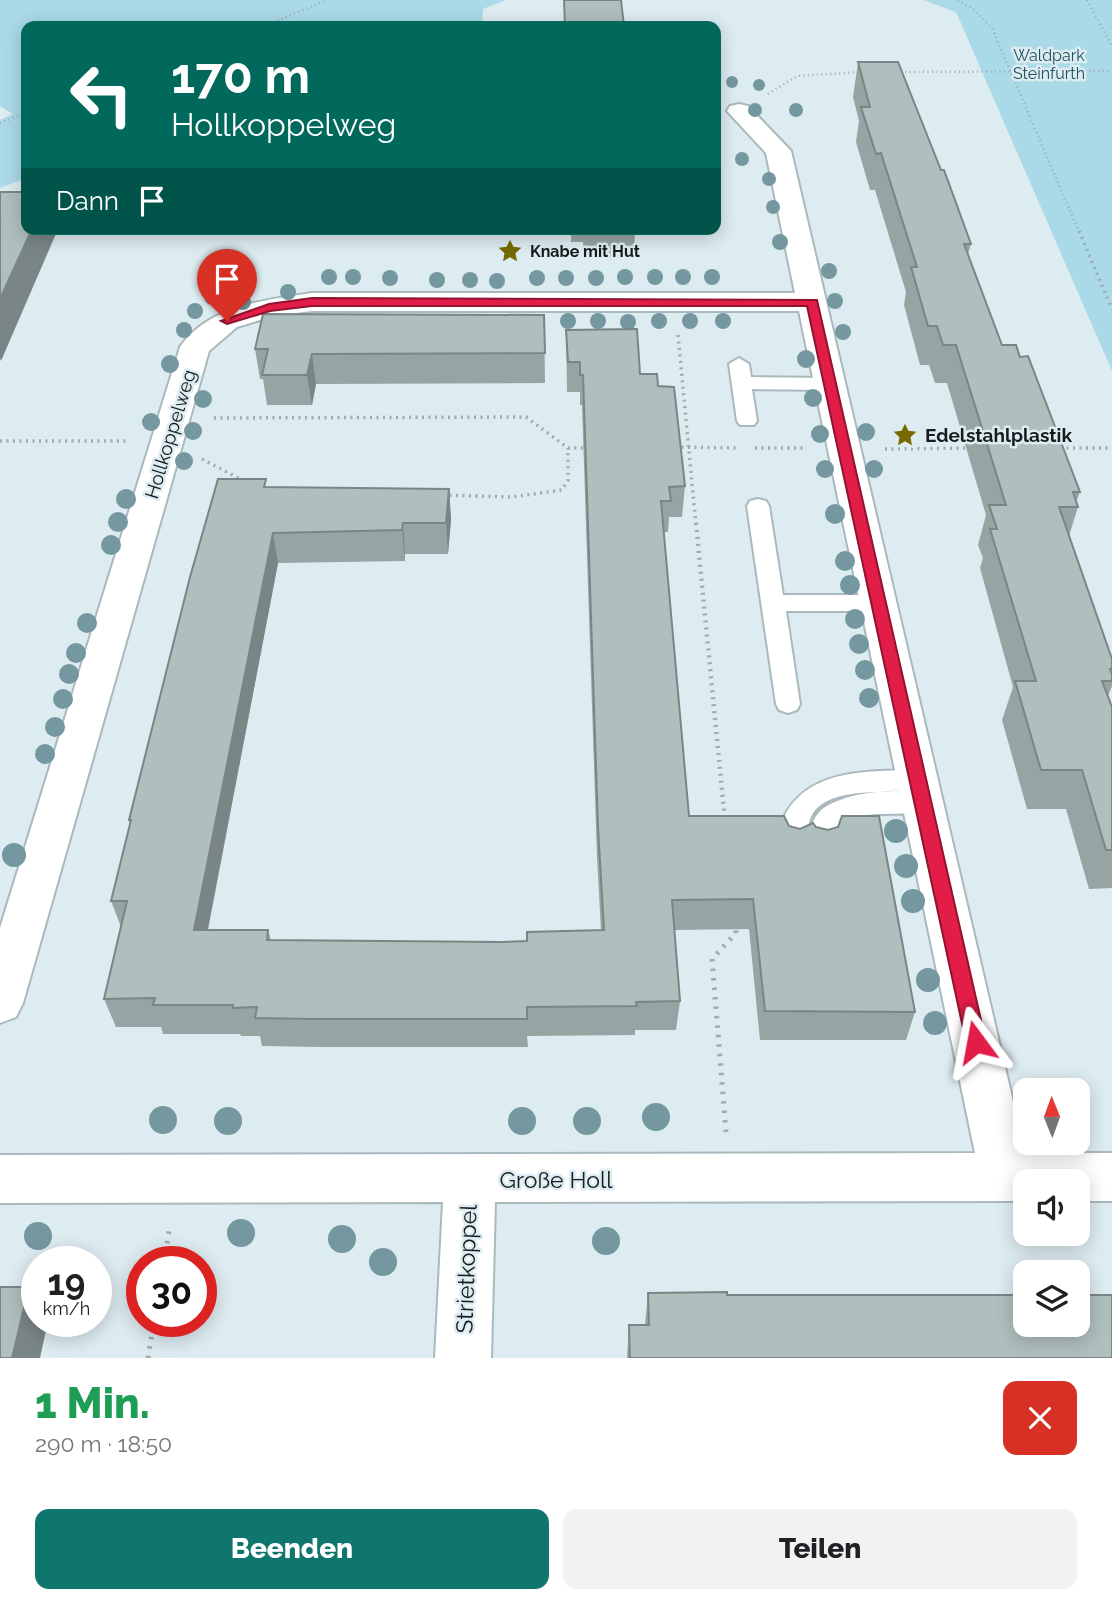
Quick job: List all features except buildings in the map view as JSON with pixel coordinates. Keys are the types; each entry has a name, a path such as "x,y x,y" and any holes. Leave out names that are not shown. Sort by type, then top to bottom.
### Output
{"street":[{"path":"739,111 778,151 1005,1176"},
{"name":"Hollkoppelweg","path":"0,1003 195,347 227,321 269,308 312,302 813,302"},
{"name":"Große Holl","path":"0,1179 1112,1177"},
{"name":"Strietkoppel","path":"463,1358 470,1180"}],"lane":[{"path":"747,421 741,374 831,384"},
{"path":"758,506 788,704"},
{"path":"773,603 879,603"},
{"path":"794,846 791,828 798,813 811,798 834,786 863,781 921,791"},
{"path":"821,847 822,830 831,817 845,808 921,791"}],"path":[{"path":"277,21 327,0"},
{"path":"958,0 973,9 992,27 1112,309"},
{"path":"1087,0 1112,47"},
{"path":"895,72 1112,71"},
{"path":"739,111 797,76 869,72"},
{"path":"0,123 21,115"},
{"path":"675,302 726,823"},
{"path":"0,441 171,429 526,417 568,448 584,448"},
{"path":"171,429 255,487"},
{"path":"442,495 512,497 562,490 568,480 568,448"},
{"path":"1050,448 1112,449"},
{"path":"845,449 968,449"},
{"path":"730,1178 712,959 736,933 735,919"},
{"path":"148,1358 151,1337"}],"green space":[{"path":"0,0 506,0 483,9 482,21 21,21 21,180 0,188 0,120 13,114 0,106"},
{"name":"Waldpark Steinfurth","path":"923,0 1112,0 1112,371 956,12"}],"place":[{"name":"Knabe mit Hut","path":"510,251"},
{"name":"Edelstahlplastik","path":"905,435"}],"route":[{"path":"227,321 269,308 312,302 813,302 976,1042"}]}
